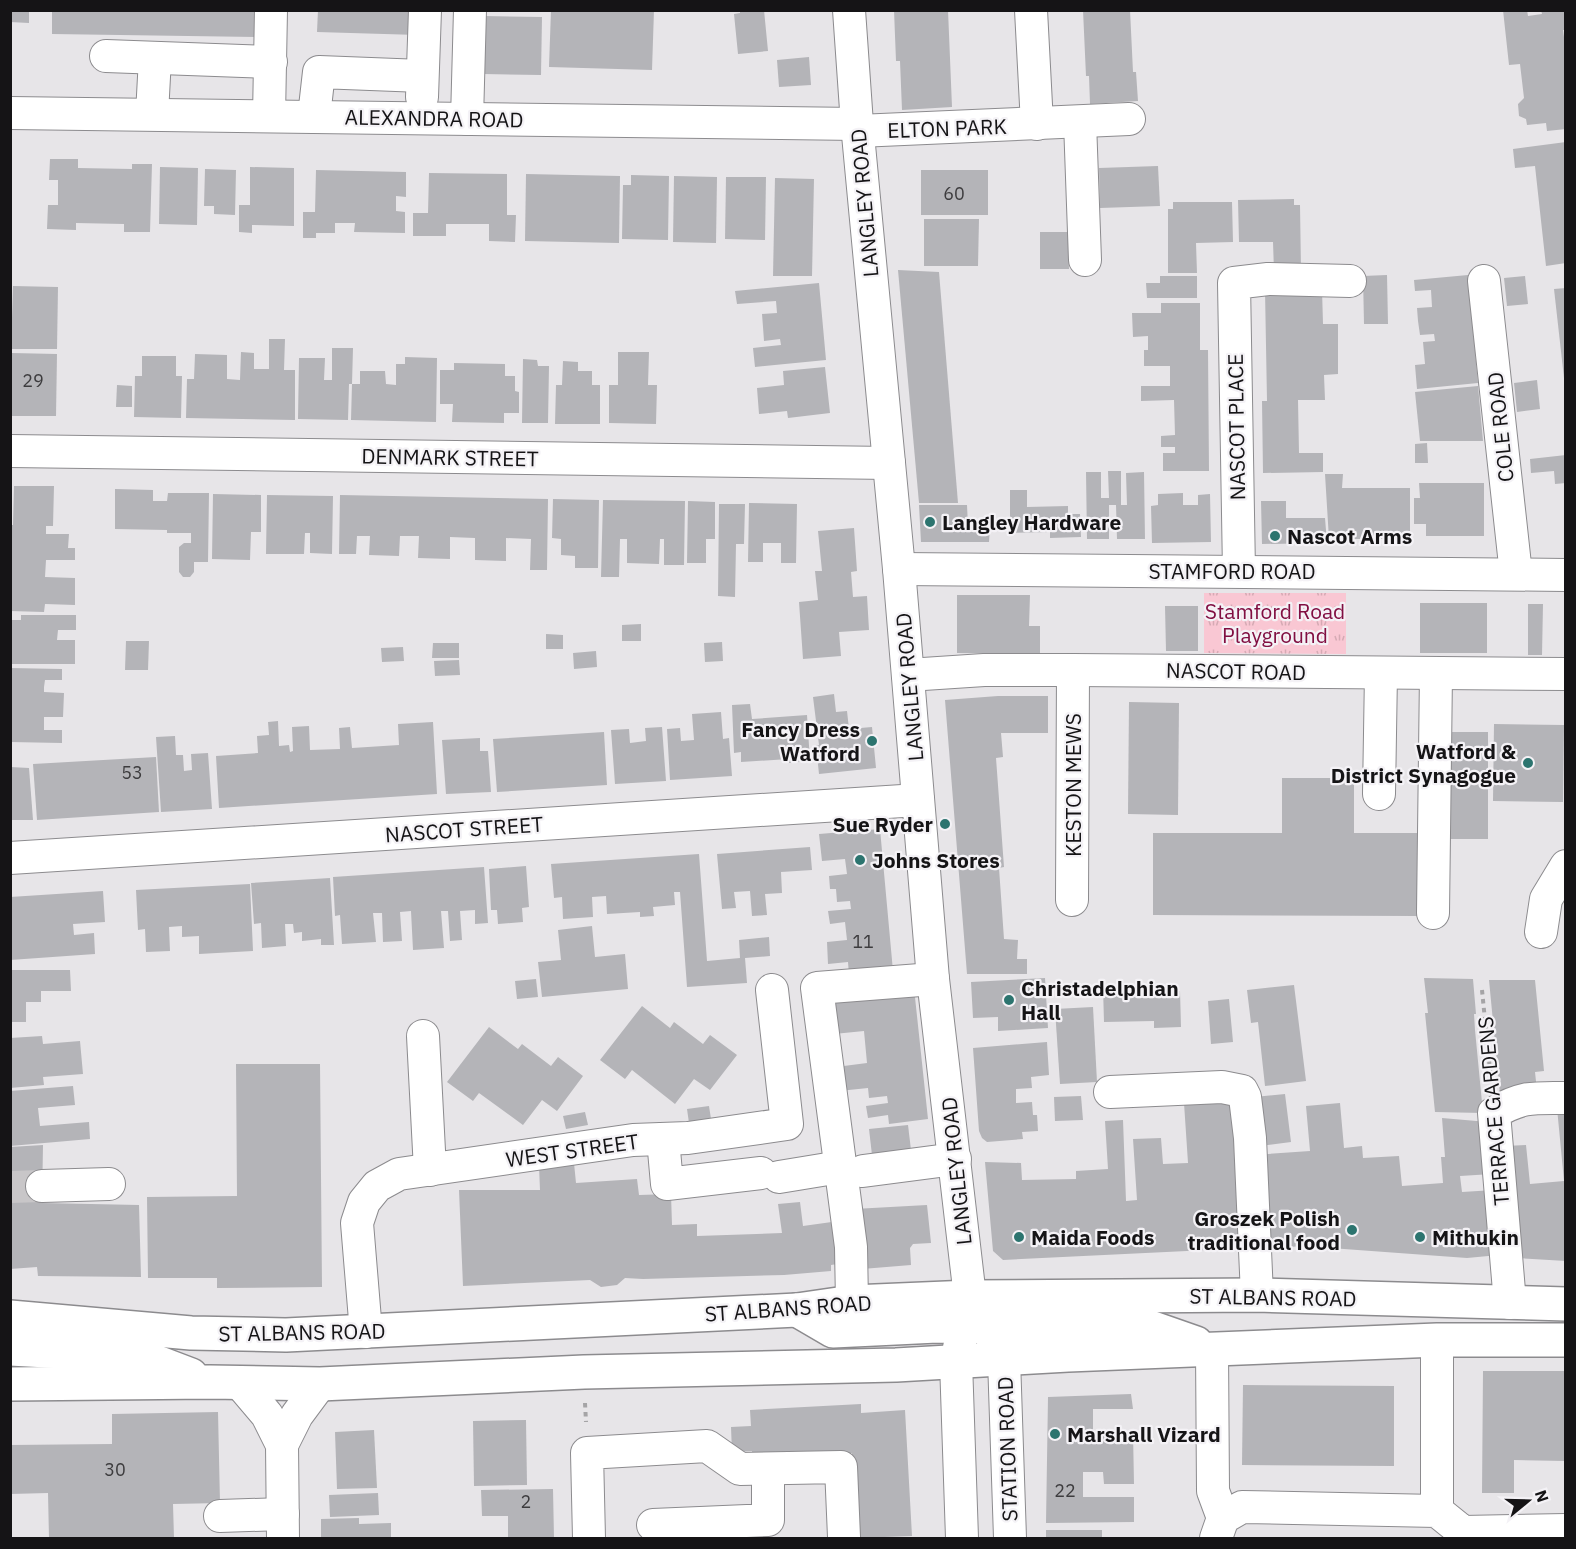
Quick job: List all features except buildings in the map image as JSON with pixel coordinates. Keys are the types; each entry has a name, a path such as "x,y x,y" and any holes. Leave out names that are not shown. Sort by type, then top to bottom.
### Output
{"main road":[{"name":"ST ALBANS ROAD","path":"10,1317 191,1333 286,1335 797,1310 852,1302 973,1317 1257,1295 1566,1304"},
{"path":"797,1310 833,1331 937,1326 973,1317 1027,1328 1132,1321 1212,1349"},
{"path":"10,1384 224,1382 320,1384 584,1372 956,1362 1437,1340 1566,1340"},
{"path":"10,1349 141,1356 224,1382"}],"street":[{"path":"269,116 271,10"},
{"path":"422,118 425,10"},
{"path":"467,119 470,10"},
{"name":"LANGLEY ROAD","path":"849,10 857,127 899,569 933,979 973,1317 956,1362"},
{"name":"ELTON PARK","path":"1031,10 1038,124"},
{"path":"106,56 271,62"},
{"path":"152,114 154,58"},
{"path":"314,116 319,72 422,76"},
{"name":"ALEXANDRA ROAD","path":"10,113 314,116 857,127"},
{"name":"ELTON PARK","path":"857,127 1038,124 1129,119"},
{"path":"1080,122 1085,260"},
{"name":"NASCOT PLACE","path":"1239,571 1233,283 1268,279 1350,281"},
{"name":"COLE ROAD","path":"1484,281 1516,574"},
{"name":"DENMARK STREET","path":"10,451 889,463"},
{"name":"STAMFORD ROAD","path":"899,569 1566,575"},
{"name":"NASCOT ROAD","path":"908,675 984,670 1566,674"},
{"name":"KESTON MEWS","path":"1072,900 1073,670"},
{"path":"1379,794 1381,673"},
{"path":"1433,913 1436,673"},
{"name":"NASCOT STREET","path":"10,858 918,800"},
{"path":"1541,932 1546,898 1566,866"},
{"path":"852,1302 851,1169 817,988 933,979"},
{"name":"WEST STREET","path":"366,1332 357,1223 364,1202 377,1186 399,1174 633,1140 688,1138 787,1124 772,990"},
{"path":"423,1036 430,1170"},
{"path":"1110,1092 1222,1087 1242,1091 1245,1097 1250,1138 1257,1295"},
{"path":"1494,1113 1517,1100 1566,1098"},
{"name":"TERRACE GARDENS","path":"1494,1113 1510,1303"},
{"path":"663,1139 667,1184 955,1159"},
{"path":"42,1186 109,1184"},
{"name":"STATION ROAD","path":"973,1317 1004,1359 1010,1539"},
{"path":"1437,1340 1437,1511"},
{"path":"1212,1349 1213,1491 1220,1528"},
{"name":"STATION ROAD","path":"956,1362 962,1539"},
{"path":"220,1516 283,1526 282,1444 267,1415 224,1382"},
{"path":"282,1444 297,1415 320,1384"},
{"path":"589,1539 587,1453 707,1446 740,1469 841,1467 844,1538"},
{"path":"653,1525 768,1520 768,1468"},
{"name":"STATION ROAD","path":"960,1501 978,1539"},
{"path":"1220,1528 1242,1508 1437,1511 1463,1532 1566,1530"}],"path":[{"name":"TERRACE GARDENS","path":"1482,990 1494,1113"},
{"path":"584,1372 587,1453"}],"green space":[{"name":"Stamford Road Playground","path":"1204,593 1346,593 1346,654 1204,653"}],"tunnel":[{"path":"10,1187 42,1186"}],"place":[{"name":"Langley Hardware","path":"930,522"},
{"name":"Nascot Arms","path":"1275,536"},
{"name":"Fancy Dress Watford","path":"872,741"},
{"name":"Watford & District Synagogue","path":"1528,763"},
{"name":"Sue Ryder","path":"945,824"},
{"name":"Johns Stores","path":"860,860"},
{"name":"Christadelphian Hall","path":"1009,1000"},
{"name":"Groszek Polish traditional food","path":"1352,1230"},
{"name":"Maida Foods","path":"1019,1237"},
{"name":"Mithukin","path":"1420,1237"},
{"name":"Marshall Vizard","path":"1055,1434"}]}
